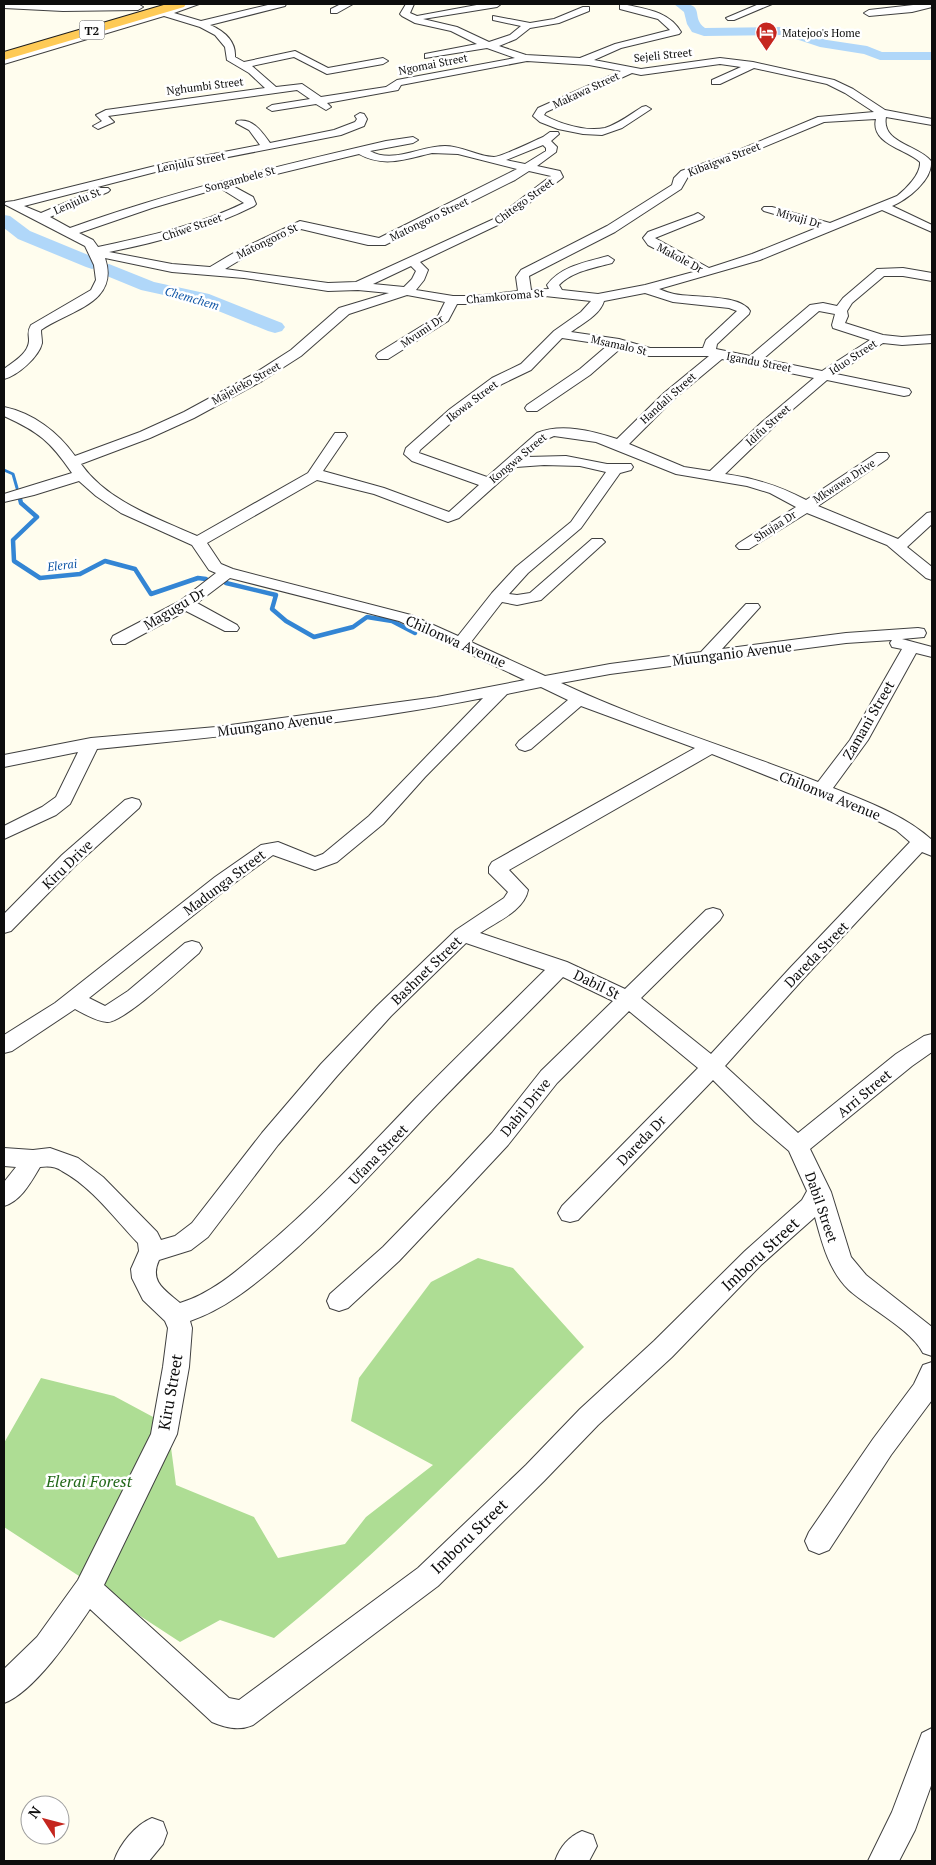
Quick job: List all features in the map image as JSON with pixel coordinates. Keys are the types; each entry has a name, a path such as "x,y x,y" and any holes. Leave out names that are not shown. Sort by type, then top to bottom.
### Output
{"highway":[{"name":"T2","path":"4,56 180,4"},
{"name":"T2","path":"4,48 161,8"}],"street":[{"path":"4,48 149,4"},
{"path":"4,61 161,8 194,4"},
{"path":"198,25 282,4"},
{"path":"334,11 348,4"},
{"path":"410,4 405,14 412,19 497,4"},
{"path":"730,18 767,4"},
{"path":"895,4 912,9 920,16"},
{"path":"870,13 912,9 932,4"},
{"path":"4,5 47,8 138,7"},
{"path":"583,62 623,44 676,32 672,25 659,16 623,7"},
{"path":"161,8 198,25 215,30 230,47 230,58 243,65 272,89"},
{"path":"496,18 528,25 556,21 586,10"},
{"name":"Sejeli Street","path":"412,19 451,28 488,45 525,58 583,62 629,71 664,69 720,61 753,65 838,84 881,114 932,122"},
{"path":"428,56 488,45 511,38 528,25"},
{"path":"243,65 295,54 327,70 383,61"},
{"name":"Ngomai Street","path":"272,108 324,105 394,88 397,83 525,58"},
{"path":"494,64 497,75"},
{"path":"716,82 753,65"},
{"name":"Makawa Street","path":"629,71 538,113 538,116 557,125 600,132 609,130 646,109"},
{"name":"Nghumbi Street","path":"98,126 109,122 101,115 103,114 300,86 324,105"},
{"path":"153,94 159,105"},
{"name":"Chamkoroma St","path":"96,252 150,265 287,279 322,286 358,286 408,291 453,300 475,300 557,292 598,298 646,289 708,272 756,256 883,206 906,194 926,167 926,162 920,156 901,147 882,133 879,126 881,114"},
{"name":"Kibaigwa Street","path":"525,294 522,277 525,273 611,229 666,195 677,187 680,178 685,173 714,164 822,119 881,114"},
{"name":"Lenjulu Street","path":"9,204 108,180 337,133 360,124 362,119 360,116"},
{"path":"240,122 253,128 268,147"},
{"name":"Makawa Street","path":"494,161 544,140 554,134 557,125"},
{"name":"Chitego Street","path":"337,133 370,156 383,160 447,149 494,161 555,173 557,177 500,220 358,286"},
{"name":"Songambele St","path":"70,232 126,212 221,184 361,150 413,140"},
{"name":"Matongoro Street","path":"325,230 368,241 381,242 472,198 527,168 551,152 552,147 544,140"},
{"name":"Lenjulu St","path":"41,217 97,194 105,188 108,180"},
{"name":"Chiwe Street","path":"96,252 159,238 230,214 250,204 249,199 221,184"},
{"path":"4,375 24,359 32,349 35,342 34,332 36,328 98,290 102,279 101,264 96,252 89,244 41,217 9,204"},
{"path":"883,206 932,229"},
{"name":"Miyuji Dr","path":"768,209 831,227"},
{"name":"Makole Dr","path":"698,217 652,235 649,238 652,242 708,272"},
{"name":"Matongoro St","path":"213,271 241,254 300,225 325,230"},
{"path":"408,291 418,280 422,270 412,260"},
{"path":"557,292 553,285 562,277 586,266 608,260"},
{"path":"753,361 815,308 823,307 841,311 847,301 882,272 903,272 932,277"},
{"name":"Igandu Street","path":"646,289 673,298 731,304 743,309 744,312 711,344 714,353 904,392"},
{"name":"Majeleko Street","path":"4,498 29,492 189,415 257,378 296,353 347,310 408,291"},
{"name":"Ikowa Street","path":"489,483 417,458 411,454 413,448 455,412 497,381 526,367 559,334 586,315 596,305 598,298"},
{"name":"Mvumi Dr","path":"383,356 443,318 453,300"},
{"name":"Iduo Street","path":"841,311 842,316 838,325 881,339 902,341 932,339"},
{"name":"Msamalo St","path":"559,334 619,343 648,352 714,353"},
{"name":"Iduo Street","path":"826,375 881,339"},
{"path":"532,408 585,372 619,343"},
{"name":"Handali Street","path":"620,445 714,353"},
{"name":"Idifu Street","path":"712,477 749,440 826,375"},
{"path":"4,411 36,425 48,434 60,445 77,468 126,510 198,542 313,476 340,436"},
{"name":"Kongwa Street","path":"313,476 327,476 360,485 448,517 514,463 537,440 552,432 570,433 599,438 620,445 681,471 756,484 776,490 806,506 875,534 898,547 932,575"},
{"name":"Mkwawa Drive","path":"806,506 846,482 882,456"},
{"path":"460,644 477,625 498,596 522,570 576,525 615,470 647,458"},
{"path":"514,463 570,460 591,463 615,470"},
{"name":"Shujaa Dr","path":"744,546 806,506"},
{"path":"898,547 932,516"},
{"name":"Chilonwa Avenue","path":"198,542 215,567 227,572 405,618 614,713 711,747 890,819 927,846"},
{"path":"498,596 517,600 536,597 597,542"},
{"name":"Magugu Dr","path":"119,640 186,604 227,572"},
{"path":"186,604 231,628"},
{"path":"706,657 752,607"},
{"name":"Muunganio Avenue","path":"546,682 610,669 846,638 877,636 915,640 932,652"},
{"name":"Zamani Street","path":"821,790 836,773 858,740 915,640"},
{"name":"Muungano Avenue","path":"4,761 91,744 216,732 358,713 468,697 546,682"},
{"name":"Madunga Street","path":"4,1045 73,999 222,882 268,849 278,848 315,864 330,858 387,810 419,773 502,689"},
{"path":"525,745 580,698"},
{"path":"4,833 49,811 63,800 91,744"},
{"name":"Bashnet Street","path":"152,1252 183,1243 200,1230 270,1139 329,1070 384,1011 463,935 500,911 518,895 518,890 499,873 499,867 711,747"},
{"name":"Kiru Drive","path":"4,926 70,860 132,804"},
{"name":"Dareda Street","path":"712,1067 797,973 927,846"},
{"name":"Dabil Drive","path":"339,1301 391,1254 500,1139 549,1078 713,915"},
{"name":"Dabil St","path":"463,935 560,967 629,1000 712,1067"},
{"path":"73,999 108,1015 135,996 192,948"},
{"name":"Ufana Street","path":"176,1315 191,1311 215,1300 264,1262 308,1223 560,967"},
{"name":"Arri Street","path":"798,1146 904,1060 932,1042"},
{"name":"Dabil Street","path":"712,1067 798,1146 819,1192 841,1262 857,1282 911,1324 932,1345"},
{"name":"Dareda Dr","path":"570,1213 712,1067"},
{"path":"4,1157 33,1159 50,1157 70,1164 95,1183 149,1239 152,1252 143,1269 144,1278 152,1293 176,1315"},
{"path":"4,1197 19,1181 33,1159"},
{"name":"Imboru Street","path":"88,1590 134,1629 222,1712 244,1715 428,1577 535,1473 589,1417 663,1349 753,1258 810,1207 819,1192"},
{"name":"Kiru Street","path":"4,1690 47,1647 88,1590 164,1434 179,1336 179,1323 176,1315"},
{"path":"819,1541 882,1447 923,1392 932,1373"},
{"path":"883,1861 904,1820 932,1745"},
{"path":"129,1861 152,1832"}],"green space":[{"name":"Elerai Forest","path":"478,1258 513,1268 584,1347 471,1460 394,1533 274,1638 220,1620 180,1642 4,1527 4,1443 41,1378 114,1396 168,1425 176,1485 254,1517 278,1558 345,1544 366,1517 433,1465 351,1421 359,1378 431,1282"}],"waterway":[{"path":"681,4 690,10 697,29 704,32 785,31 825,44 867,50 880,56 932,56"},
{"path":"4,220 24,235 92,263"},
{"name":"Chemchem","path":"109,270 148,286 202,298 275,327"},
{"path":"4,470 13,474 17,488"},
{"name":"Elerai","path":"20,499 21,503 37,517 13,540 14,561 40,578 80,574 105,561 135,569 151,594 198,578 206,579"},
{"path":"226,583 276,595 272,609 286,621 314,637 353,627 367,617 392,621 415,633"}],"place":[{"name":"Matejoo's Home","path":"766,52"}]}
